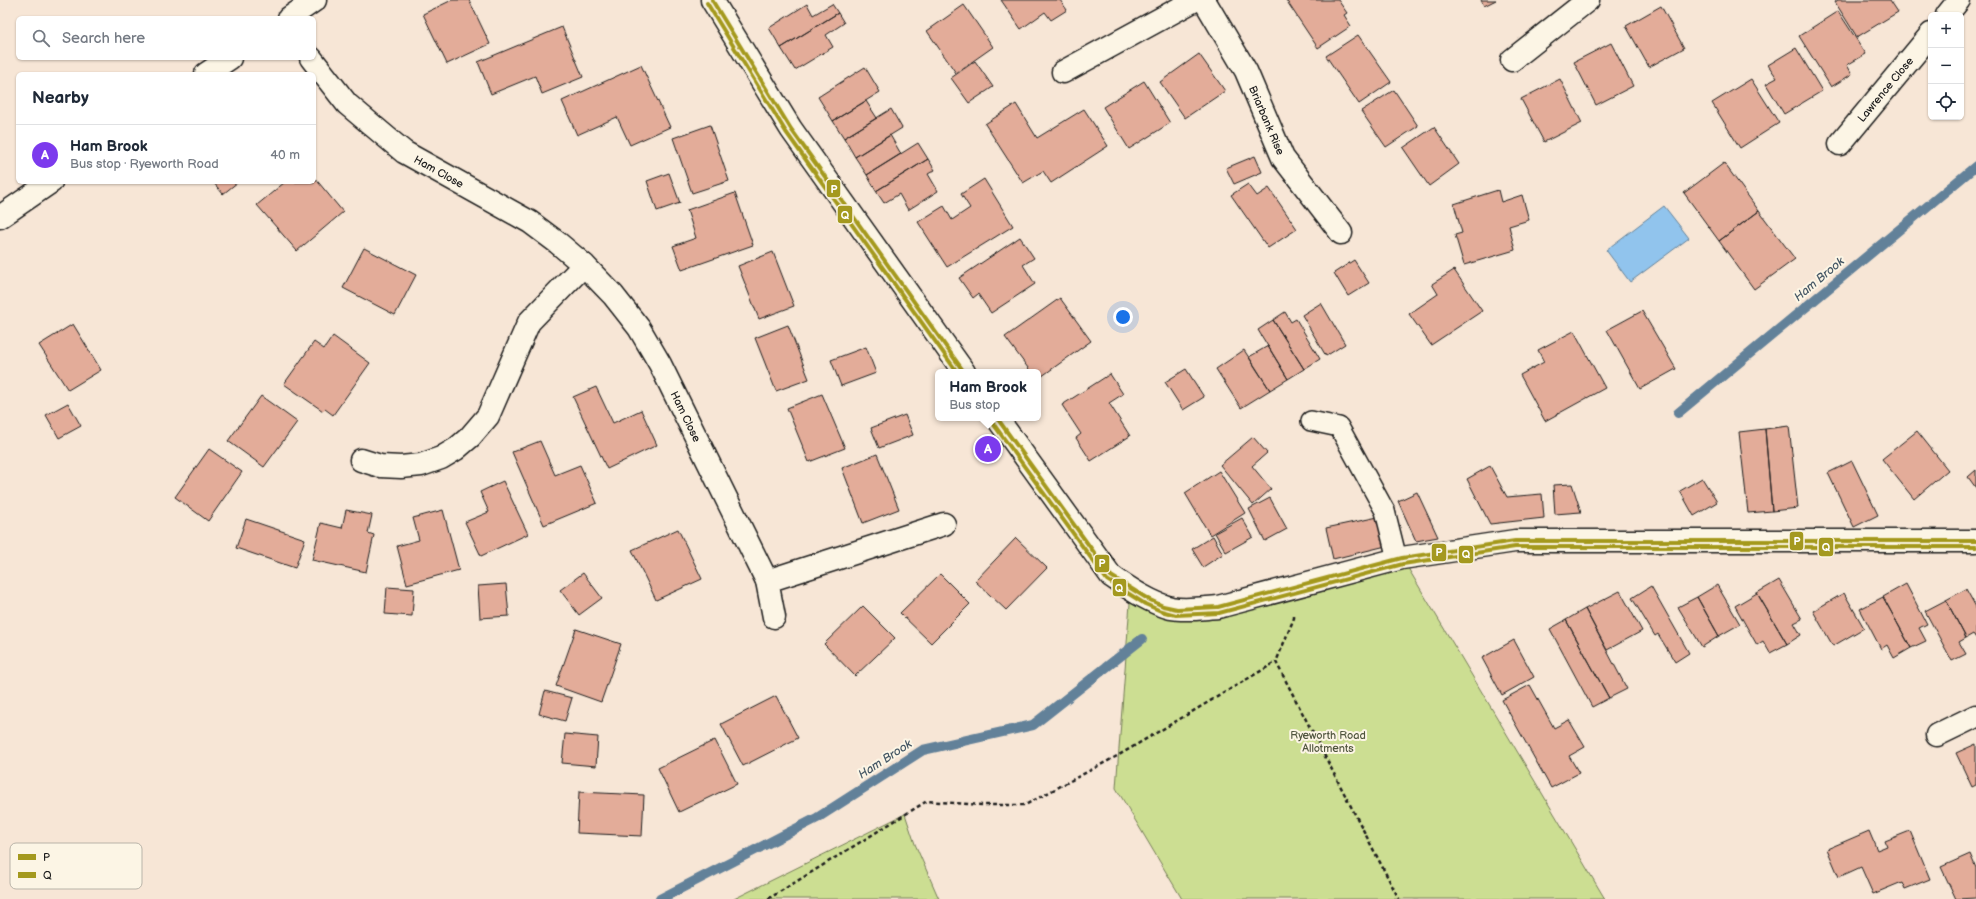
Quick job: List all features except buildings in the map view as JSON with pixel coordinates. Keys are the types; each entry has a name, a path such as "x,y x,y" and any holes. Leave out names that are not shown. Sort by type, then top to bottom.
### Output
{"street":[{"path":"291,16 315,0"},
{"path":"712,0 791,129 962,369"},
{"path":"1062,72 1195,0"},
{"name":"Briarbank Rise","path":"1204,0 1246,71 1283,158 1341,233"},
{"path":"1512,60 1588,0"},
{"path":"1949,12 1959,0"},
{"name":"Lawrence Close","path":"1840,144 1928,38"},
{"path":"209,72 227,60"},
{"name":"Ham Close","path":"312,60 347,104 404,152 530,222 584,265 613,295 638,328 660,364 767,581 774,618"},
{"path":"0,217 48,184"},
{"path":"361,460 380,466 401,468 421,465 440,458 456,449 488,416 529,322 584,265"},
{"path":"999,421 1111,576 1131,590 1172,608 1190,609 1218,607 1287,590 1397,559 1515,541 1976,541"},
{"path":"767,581 944,524"},
{"path":"1937,735 1976,716"}],"lane":[{"path":"1312,421 1339,427 1385,511 1397,559"}],"path":[{"path":"768,899 927,801 982,805 1025,805 1119,755 1276,662 1294,618 1287,590"},
{"path":"1276,662 1399,899"}],"green space":[{"name":"Ryeworth Road Allotments","path":"1402,558 1605,899 1182,899 1116,788 1131,590 1172,608"},
{"path":"905,814 915,844 939,899 734,899"}],"water":[{"path":"1664,206 1689,238 1630,282 1606,250"}],"waterway":[{"name":"Ham Brook","path":"1678,413 1976,166"},
{"name":"Ham Brook","path":"660,899 817,818 923,750 1033,725 1142,639"}],"transit line":[{"name":"P","path":"712,0 791,129 962,369"},
{"name":"Q","path":"707,3 786,132 955,369"},
{"name":"P","path":"999,421 1111,576 1148,599 1163,606 1177,609 1218,607 1402,558 1515,541 1976,541"},
{"name":"Q","path":"992,422 1107,580 1145,604 1161,611 1176,615 1219,613 1403,564 1515,547 1976,547"}],"place":[{"name":"Ham Brook","path":"988,449"}]}
